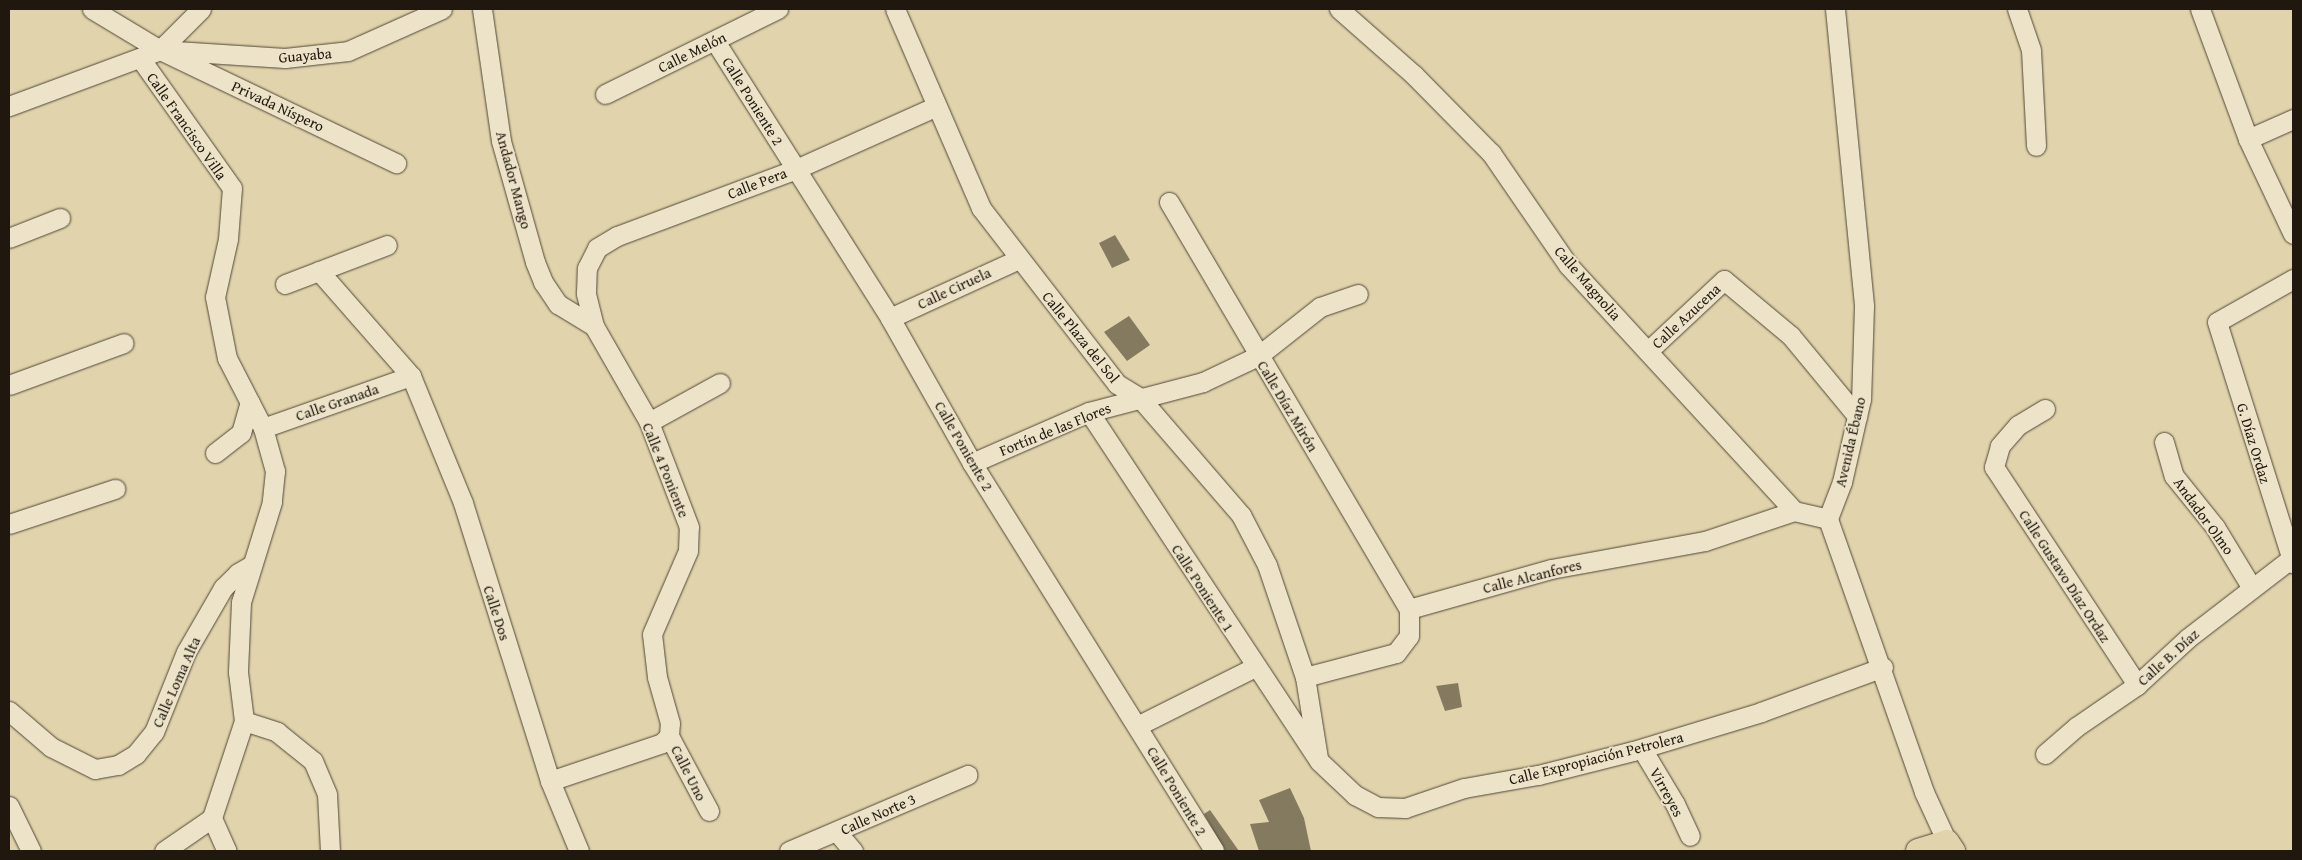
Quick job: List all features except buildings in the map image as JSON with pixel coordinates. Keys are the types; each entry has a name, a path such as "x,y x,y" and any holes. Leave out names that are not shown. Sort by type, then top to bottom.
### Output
{"main road":[{"path":"1918,851 1950,847"}],"street":[{"name":"Privada Níspero","path":"92,9 160,50 396,163"},
{"path":"160,50 201,9"},
{"name":"Guayaba","path":"160,50 285,58 348,51 442,9"},
{"name":"Andador Mango","path":"482,9 501,141 543,282 558,304 594,326"},
{"name":"Calle Plaza del Sol","path":"895,9 981,208 1118,384 1140,398 1241,515 1267,565 1305,677 1319,762"},
{"name":"Calle Magnolia","path":"1339,9 1358,29 1414,75 1491,153 1568,264 1794,511"},
{"name":"Avenida Ébano","path":"1828,519 1842,482 1862,399 1864,306 1835,9"},
{"path":"2016,9 2031,50 2036,146"},
{"path":"2200,9 2248,139 2293,234"},
{"name":"Calle Melón","path":"605,94 770,11"},
{"name":"Calle Poniente 2","path":"714,40 890,318 972,463 1214,851"},
{"name":"Calle Francisco Villa","path":"9,106 160,50"},
{"name":"Calle Francisco Villa","path":"140,58 232,188 228,239 215,297 227,358 264,428 275,471 272,502 241,602 238,672 244,721"},
{"name":"Calle Pera","path":"587,268 596,248 617,236 796,169 937,106"},
{"path":"2248,139 2293,119"},
{"name":"Calle Díaz Mirón","path":"1170,202 1258,356 1409,609"},
{"path":"9,238 60,218"},
{"path":"285,284 387,245"},
{"name":"Calle Ciruela","path":"890,318 1019,259"},
{"name":"Calle 4 Poniente","path":"587,268 586,293 594,326 649,422 689,526 688,551 652,634 657,677 670,723 669,736"},
{"path":"319,271 411,376"},
{"name":"G. Díaz Ordaz","path":"2292,560 2217,322 2293,279"},
{"name":"Calle Azucena","path":"1648,351 1724,280 1791,336 1857,416"},
{"name":"Fortín de las Flores","path":"972,463 1089,412 1203,382 1258,356 1320,306 1358,294"},
{"path":"9,385 124,343"},
{"name":"Calle Granada","path":"264,428 411,376"},
{"name":"Calle Dos","path":"411,376 463,503 550,781 579,851"},
{"path":"649,422 720,382"},
{"path":"214,453 241,433 250,402"},
{"name":"Calle Gustavo Díaz Ordaz","path":"2045,409 2018,425 2000,446 1994,467 2137,685"},
{"name":"Calle Poniente 1","path":"1089,412 1255,668 1319,762"},
{"name":"Andador Olmo","path":"2164,442 2174,476 2215,526 2252,588"},
{"path":"9,524 115,489"},
{"path":"1794,511 1828,519 1883,667 1924,792 1950,847"},
{"name":"Calle Alcanfores","path":"1409,609 1551,568 1706,541 1794,511"},
{"name":"Calle B. Díaz","path":"2045,754 2064,736 2137,685 2188,638 2252,588 2292,560"},
{"name":"Calle Loma Alta","path":"9,711 51,747 77,760 95,768 118,765 136,754 154,732 186,652 223,588 238,573 252,565"},
{"path":"1305,677 1396,653 1409,636 1409,609"},
{"name":"Calle Expropiación Petrolera","path":"1319,762 1355,795 1378,807 1405,808 1464,788 1538,775 1642,749 1761,712 1883,667"},
{"path":"1137,726 1255,668"},
{"path":"164,851 212,818 244,721 277,732 313,760 327,794 330,851"},
{"path":"550,781 662,743 669,736"},
{"name":"Calle Uno","path":"669,736 709,812"},
{"name":"Virreyes","path":"1642,749 1690,836"},
{"name":"Calle Norte 3","path":"790,851 967,775"},
{"path":"9,806 31,851"},
{"path":"212,818 227,851"},
{"path":"837,832 853,851"}]}
